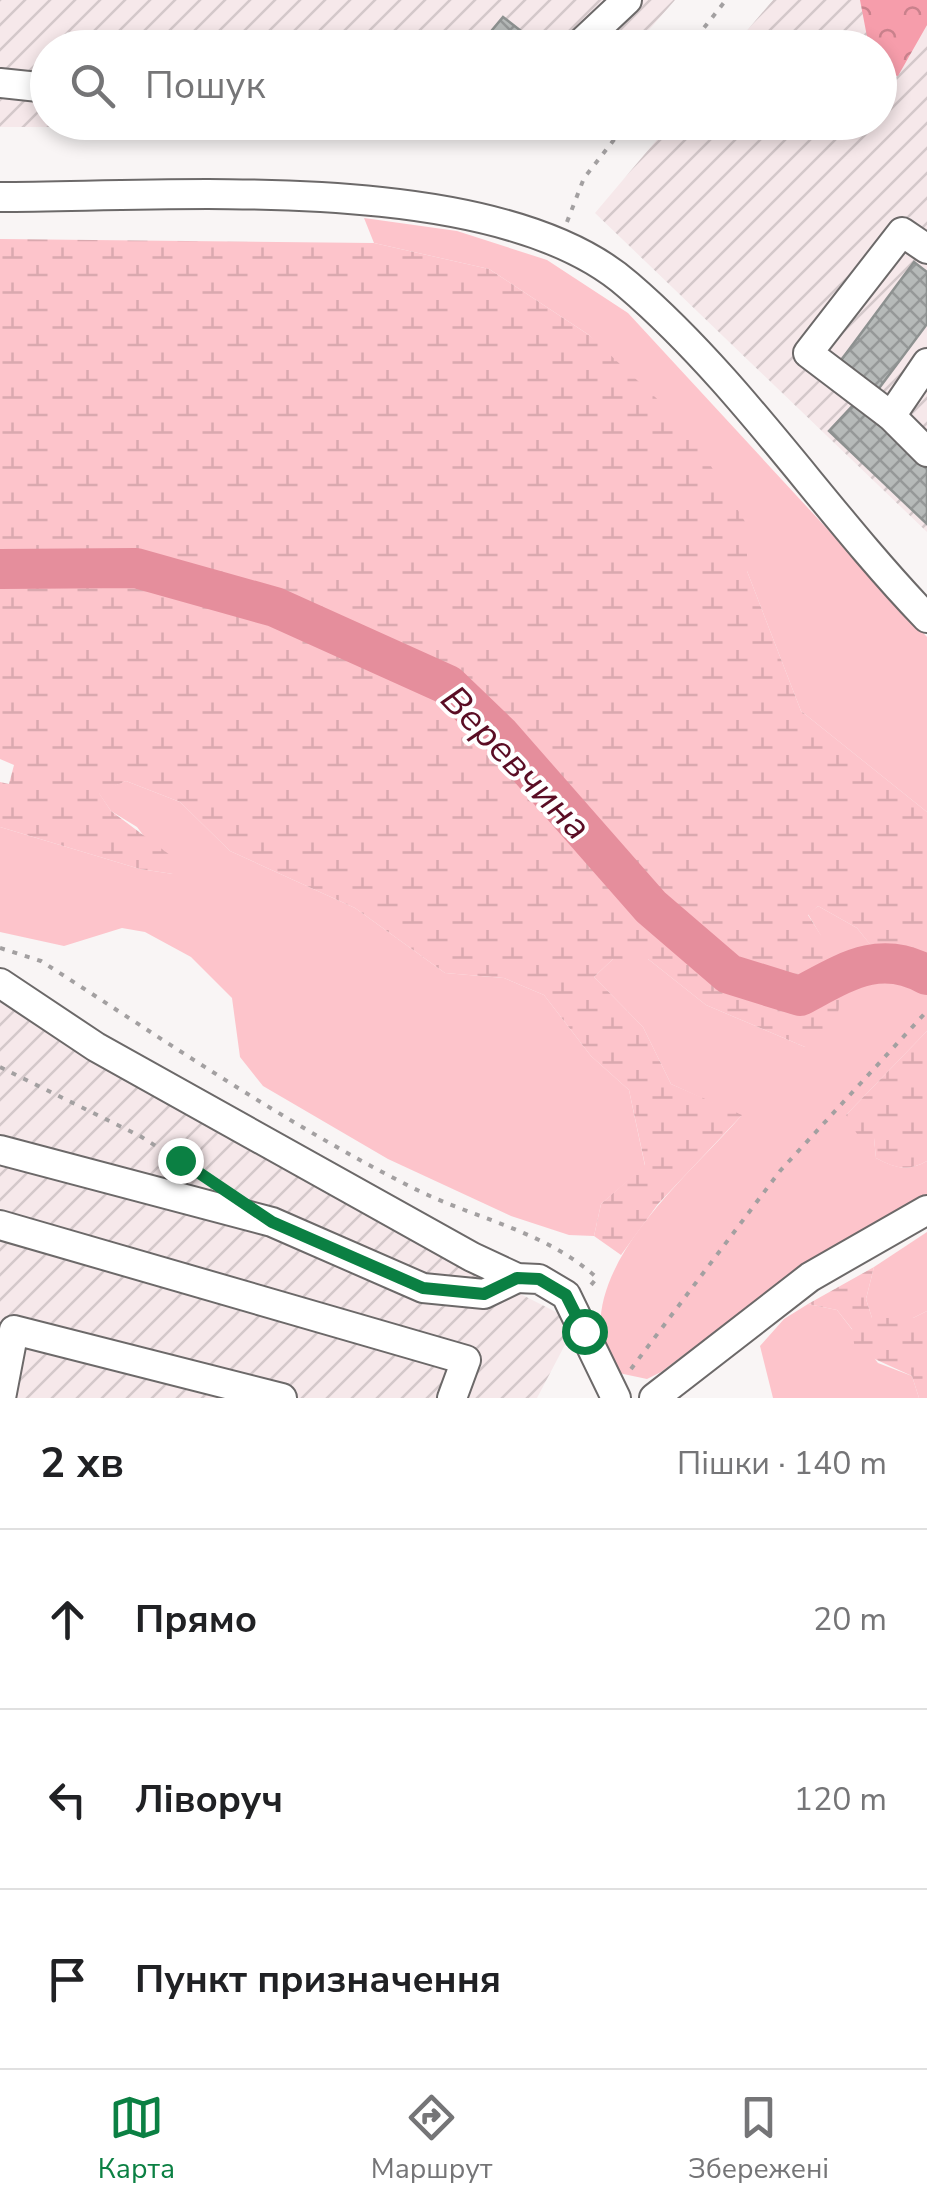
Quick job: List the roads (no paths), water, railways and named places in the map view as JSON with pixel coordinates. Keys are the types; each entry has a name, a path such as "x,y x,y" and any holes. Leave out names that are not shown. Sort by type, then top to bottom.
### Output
{"street":[{"path":"595,30 627,0"},
{"path":"0,82 30,86"},
{"path":"0,197 269,197 408,206 485,218 562,246 627,283 708,364 864,553 927,618"},
{"path":"927,249 902,232 808,354 891,416 927,452"},
{"path":"891,416 927,363"},
{"path":"0,983 96,1047 517,1278 539,1279 554,1286 573,1306 614,1395"},
{"path":"0,1150 272,1222 423,1288 484,1294 517,1278"},
{"path":"654,1398 810,1277 927,1210"},
{"path":"0,1226 466,1360 452,1398"},
{"path":"1,1398 14,1330 282,1398"}],"waterway":[{"name":"Веревчина","path":"0,569 136,568 275,607 448,685 500,735 651,907 729,974 800,996 847,972 877,964 910,967 927,975"}]}
